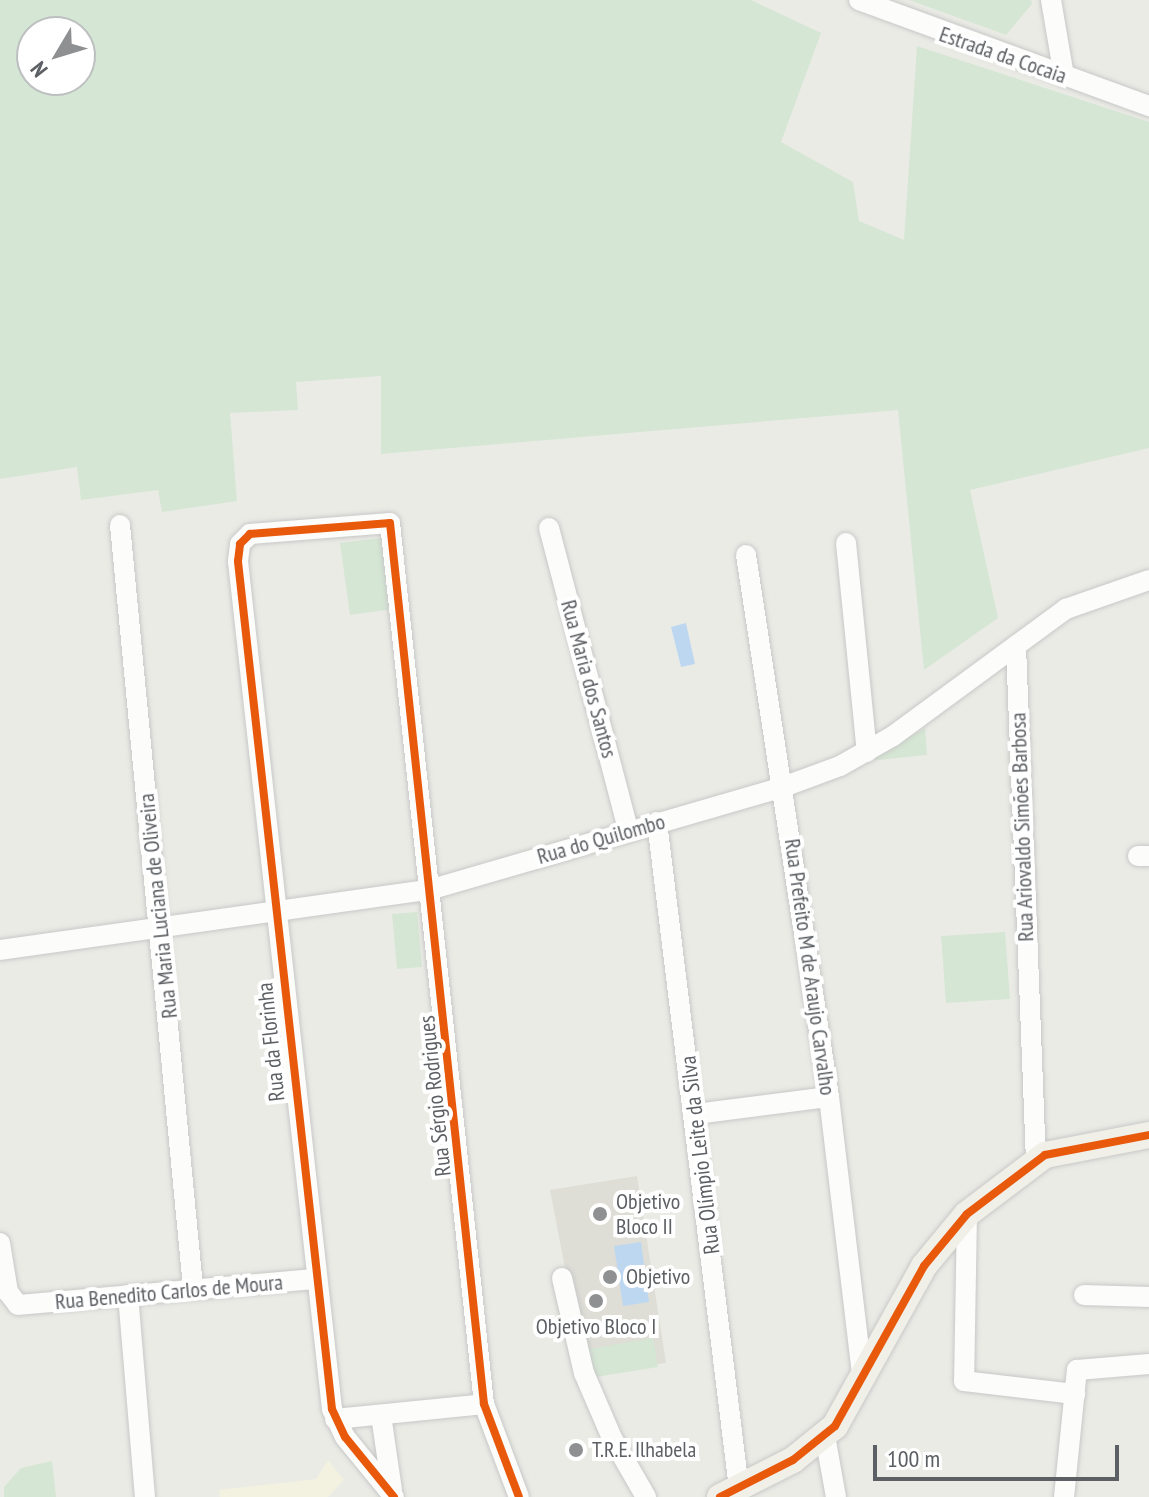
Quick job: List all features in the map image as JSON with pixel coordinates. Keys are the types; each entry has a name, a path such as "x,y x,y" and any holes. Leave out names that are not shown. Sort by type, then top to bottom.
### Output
{"main road":[{"path":"730,1493 825,1436 863,1381 924,1266 967,1214 1036,1161 1068,1148 1149,1135"}],"street":[{"name":"Estrada da Cocaia","path":"859,0 1149,106"},
{"path":"1051,0 1064,76"},
{"name":"Rua Sérgio Rodrigues","path":"238,561 240,544 250,534 390,523 432,889 484,1404 519,1497"},
{"name":"Rua Maria Luciana de Oliveira","path":"120,525 161,928 193,1288"},
{"name":"Rua Maria dos Santos","path":"549,528 628,830"},
{"path":"846,543 867,752"},
{"name":"Rua Prefeito M de Araujo Carvalho","path":"746,555 829,1097 863,1381"},
{"name":"Rua da Florinha","path":"238,561 313,1279 335,1419 393,1493"},
{"name":"Rua do Quilombo","path":"0,950 432,889 783,787 867,752 1066,609 1149,580"},
{"name":"Rua Ariovaldo Simões Barbosa","path":"1016,646 1036,1161"},
{"name":"Rua Olímpio Leite da Silva","path":"657,822 696,1114 730,1493"},
{"path":"696,1114 829,1097"},
{"path":"967,1214 964,1381 1075,1394"},
{"name":"Rua Benedito Carlos de Moura","path":"0,1243 8,1292 25,1305 313,1279"},
{"path":"562,1278 584,1373 612,1438 646,1497"},
{"path":"128,1295 145,1497"},
{"path":"1084,1295 1149,1297"},
{"path":"1064,1497 1075,1394 1082,1366 1149,1364"},
{"path":"335,1419 484,1404"},
{"path":"381,1415 393,1493"},
{"path":"825,1436 836,1497"}],"shaded area":[{"name":"Objetivo","path":"637,1176 666,1363 585,1373 550,1190"},
{"path":"328,1460 344,1480 328,1497 220,1497 219,1490 316,1479"}],"green space":[{"path":"0,0 751,0 821,33 781,142 853,182 859,221 904,240 917,46 1149,122 1149,448 970,490 998,618 924,670 898,410 381,454 381,376 296,382 298,410 230,413 237,501 162,512 158,490 81,500 77,467 0,479"},
{"path":"909,0 1031,0 1032,4 1006,35"},
{"path":"381,538 392,609 350,615 340,543"},
{"path":"925,728 927,755 868,761"},
{"path":"417,912 422,967 397,969 392,914"},
{"path":"1005,932 1010,999 946,1003 941,936"},
{"path":"653,1338 658,1367 589,1378 584,1350"},
{"path":"52,1461 56,1497 4,1497 4,1487 21,1468"}],"water":[{"path":"686,623 695,664 681,667 671,627"},
{"path":"641,1242 649,1302 623,1306 614,1246"}],"cycle path":[{"path":"394,1497 345,1437 332,1409 238,561 240,544 250,534 390,523 484,1404 519,1497"},
{"path":"720,1497 793,1460 835,1426 924,1266 967,1214 1045,1155 1149,1135"}],"place":[{"name":"Objetivo Bloco II","path":"600,1214"},
{"name":"Objetivo","path":"610,1277"},
{"name":"Objetivo Bloco I","path":"596,1301"},
{"name":"T.R.E. Ilhabela","path":"576,1450"}]}
